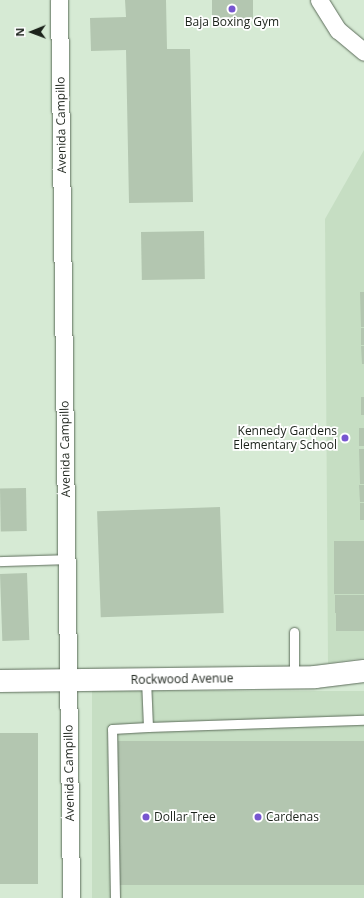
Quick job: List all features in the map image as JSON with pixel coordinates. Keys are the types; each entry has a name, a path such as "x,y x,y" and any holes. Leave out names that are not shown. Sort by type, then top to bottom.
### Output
{"street":[{"name":"Avenida Campillo","path":"59,0 71,898"},
{"path":"319,0 338,30 364,52"},
{"name":"Rockwood Avenue","path":"0,682 294,677 364,671"}],"lane":[{"path":"0,561 67,559"},
{"path":"294,632 294,677"},
{"path":"146,679 148,727"},
{"path":"115,898 112,729 364,720"}],"shaded area":[{"name":"Kennedy Gardens Elementary School","path":"364,150 364,658 328,663 325,219"},
{"path":"92,691 364,691 364,898 92,898"}],"building":[{"path":"125,0 166,0 167,49 190,49 193,202 129,203 126,50 91,51 90,18 126,17"},
{"name":"Baja Boxing Gym","path":"212,0 253,0 253,19 212,19"},
{"path":"204,231 205,279 142,280 141,232"},
{"path":"360,292 364,292 364,327 361,327"},
{"path":"361,328 364,328 364,345 361,345"},
{"path":"361,346 364,346 364,364 362,364"},
{"path":"361,397 364,397 364,415 361,415"},
{"path":"359,428 364,428 364,446 359,446"},
{"path":"359,449 364,449 364,484 360,484"},
{"path":"359,485 364,485 364,502 360,502"},
{"path":"0,488 26,488 27,531 1,531"},
{"path":"360,503 364,503 364,520 360,520"},
{"path":"220,507 224,613 101,617 97,511"},
{"path":"334,541 364,541 364,594 334,594"},
{"path":"27,573 29,640 2,641 0,574"},
{"path":"335,595 364,595 364,613 335,613"},
{"path":"336,613 364,613 364,631 336,631"},
{"path":"0,733 38,733 38,884 0,884"},
{"path":"118,741 364,741 364,885 118,885"}],"place":[{"name":"Baja Boxing Gym","path":"232,9"},
{"name":"Kennedy Gardens Elementary School","path":"345,438"},
{"name":"Dollar Tree","path":"146,817"},
{"name":"Cardenas","path":"258,817"}]}
